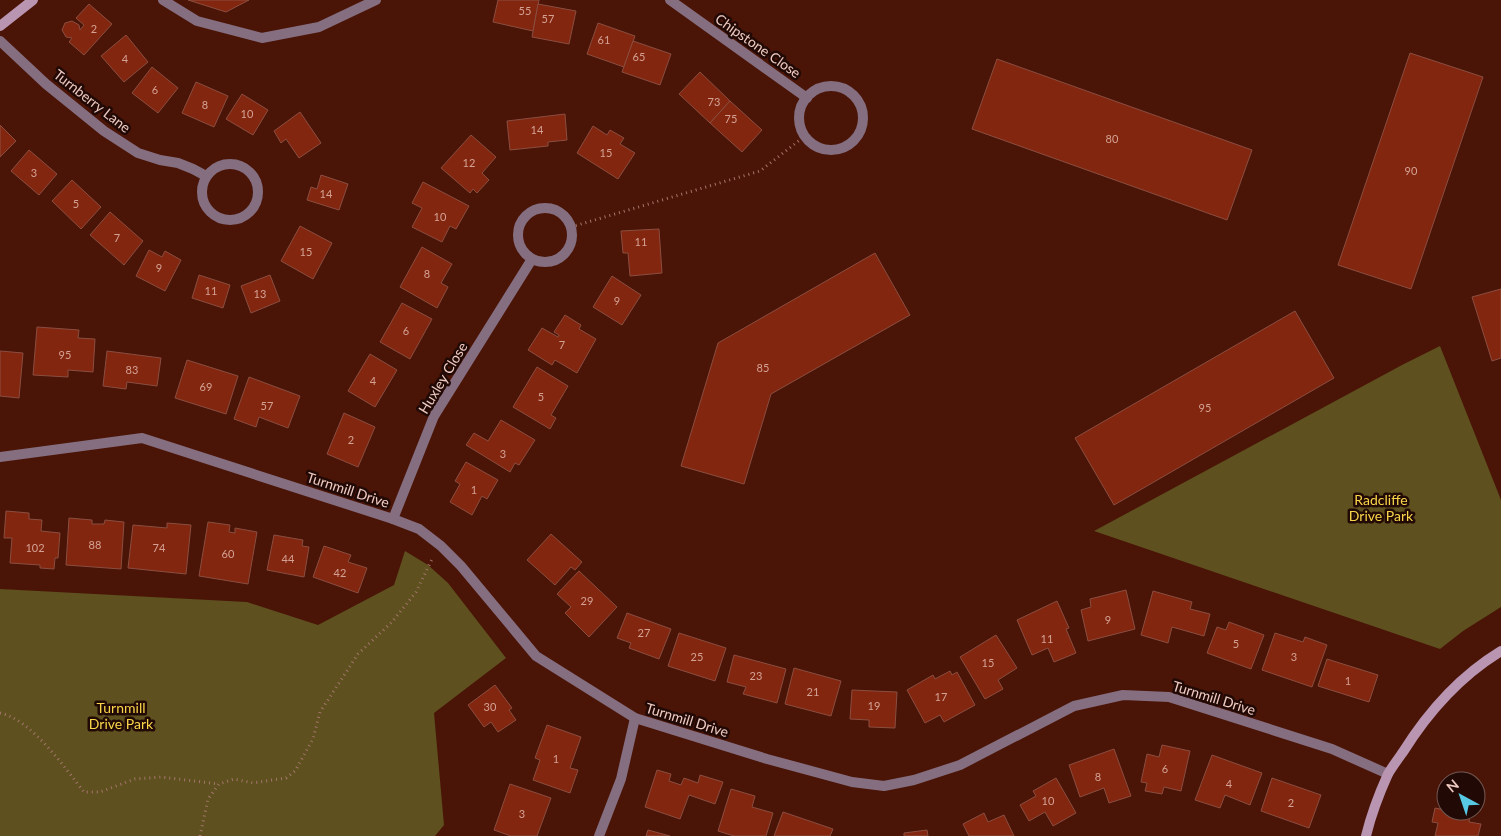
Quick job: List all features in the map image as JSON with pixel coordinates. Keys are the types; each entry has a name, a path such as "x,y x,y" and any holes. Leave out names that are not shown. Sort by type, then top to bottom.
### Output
{"street":[{"path":"0,26 33,0"},
{"path":"162,0 197,21 262,38 319,28 376,0"},
{"name":"Chipstone Close","path":"670,0 807,98"},
{"name":"Turnberry Lane","path":"0,41 46,84 104,131 138,152 160,160 178,163 206,176"},
{"name":"Chipstone Close","path":"832,86 850,92 857,99 863,116 862,126 852,142 844,147 833,150 813,144 805,136 801,127 802,107 814,91 822,87 832,86"},
{"path":"222,165 240,166 248,171 254,177 258,194 256,203 251,211 244,217 235,220 226,221 216,218 203,203 201,195 206,176 222,165"},
{"path":"553,209 567,219 571,227 570,245 566,253 559,259 541,262 525,254 520,247 518,229 528,214 535,210 553,209"},
{"name":"Huxley Close","path":"393,519 434,416 532,259"},
{"name":"Turnmill Drive","path":"0,457 142,438 393,519 419,529 441,546 467,572 536,656 635,718 767,759 852,782 884,786 914,780 960,766 1074,706 1123,695 1169,697 1332,749 1388,774"},
{"path":"1366,836 1370,819 1388,774 1418,728 1450,691 1486,660 1501,651"},
{"path":"600,836 621,780 635,718"}],"path":[{"path":"571,227 760,171 805,136"},
{"path":"0,713 9,715 32,730 84,792 100,792 135,779 161,777 219,784 234,780 253,783 286,778 295,771 313,740 320,712 358,654 392,622 416,592 428,565 441,546"},
{"path":"200,836 208,800 219,784"}],"green space":[{"name":"Radcliffe Drive Park","path":"1440,346 1501,500 1501,607 1463,631 1440,649 1094,531 1402,365"},
{"name":"Turnmill Drive Park","path":"405,551 428,565 448,583 506,658 434,713 444,825 435,836 0,836 0,589 247,602 318,625 394,585"}],"building":[{"path":"188,0 249,0 226,12"},
{"path":"498,0 539,0 533,31 493,22"},
{"path":"89,4 112,24 84,55 69,42 72,38 66,37 62,30 65,23 72,21 79,25 80,30 84,25 76,18"},
{"path":"538,4 576,11 569,44 532,37"},
{"path":"598,23 635,36 624,67 587,54"},
{"path":"126,35 148,62 124,82 101,56"},
{"path":"633,41 671,54 660,85 622,72"},
{"path":"1410,53 1483,77 1411,289 1338,265"},
{"path":"997,59 1252,150 1227,220 972,129"},
{"path":"152,67 178,88 158,113 132,93"},
{"path":"700,72 730,101 710,123 679,94"},
{"path":"196,82 228,96 214,127 182,113"},
{"path":"242,94 268,110 253,135 226,119"},
{"path":"730,101 762,130 742,152 710,123"},
{"path":"300,112 321,143 299,158 286,139 281,143 274,131"},
{"path":"565,114 567,140 548,142 548,146 510,150 507,121"},
{"path":"0,125 16,141 0,157"},
{"path":"593,126 607,135 610,130 624,138 620,144 635,153 618,179 577,153"},
{"path":"471,135 496,157 482,173 489,180 477,193 473,189 470,193 441,168"},
{"path":"29,150 57,174 39,195 11,171"},
{"path":"321,175 348,184 339,210 307,200 311,187 317,189"},
{"path":"72,180 101,207 81,229 52,201"},
{"path":"423,182 469,206 456,229 450,226 442,242 412,227 422,208 412,203"},
{"path":"110,212 143,241 124,265 90,235"},
{"path":"300,226 332,243 313,279 281,261"},
{"path":"659,229 662,273 630,276 628,253 623,253 621,231"},
{"path":"422,247 452,264 441,283 448,287 437,308 400,287"},
{"path":"149,250 162,257 165,251 181,260 165,291 136,276"},
{"path":"875,253 910,315 771,394 744,484 681,466 718,343"},
{"path":"199,275 230,285 223,308 192,298"},
{"path":"270,275 280,301 251,313 241,286"},
{"path":"612,276 641,295 622,325 593,307"},
{"path":"1501,289 1501,358 1492,361 1472,297"},
{"path":"402,303 432,319 410,359 380,342"},
{"path":"1295,311 1334,378 1114,505 1075,438"},
{"path":"565,315 581,325 579,329 596,339 577,373 555,360 552,365 528,350 542,328 558,337 559,335 554,332"},
{"path":"37,327 79,330 78,338 95,339 93,372 68,370 68,377 33,375"},
{"path":"0,351 23,353 19,398 0,396"},
{"path":"107,351 161,358 157,386 127,382 126,389 103,386"},
{"path":"370,354 397,370 375,407 348,391"},
{"path":"187,360 238,376 226,414 175,398"},
{"path":"537,367 568,386 551,415 556,418 550,429 513,407"},
{"path":"249,377 300,396 288,428 259,417 256,427 234,419"},
{"path":"344,413 375,427 358,467 327,454"},
{"path":"501,420 535,440 519,465 515,463 510,472 466,445 474,433 488,441"},
{"path":"466,462 498,480 487,499 482,496 472,515 450,502 460,484 455,481"},
{"path":"6,511 29,513 29,519 42,520 41,531 60,533 58,558 55,558 54,569 40,568 40,565 10,563 12,538 4,538"},
{"path":"69,518 92,520 92,524 104,524 105,520 124,522 121,569 66,565"},
{"path":"208,522 230,525 229,532 235,533 235,528 257,532 248,584 199,576"},
{"path":"167,523 191,525 186,574 128,568 133,525 167,528"},
{"path":"551,534 582,562 575,570 571,567 555,585 527,560"},
{"path":"274,535 303,540 302,546 309,547 304,577 267,570"},
{"path":"324,546 351,555 348,562 367,568 358,593 313,577"},
{"path":"579,571 617,607 589,637 565,613 571,607 557,594"},
{"path":"1126,590 1135,629 1088,641 1081,610 1091,607 1090,599"},
{"path":"1153,591 1192,602 1190,609 1210,614 1204,636 1172,627 1168,643 1141,635"},
{"path":"1057,601 1069,628 1066,629 1076,653 1054,662 1048,648 1032,655 1017,620"},
{"path":"627,613 671,629 659,659 629,648 631,643 617,638"},
{"path":"1229,622 1264,635 1251,669 1207,653 1217,627 1226,630"},
{"path":"679,633 726,648 715,681 668,666"},
{"path":"1275,633 1303,642 1305,637 1327,645 1312,687 1262,670"},
{"path":"996,635 1017,668 998,680 1003,689 985,699 960,657"},
{"path":"734,655 786,669 777,703 743,694 746,687 727,682"},
{"path":"1327,659 1378,675 1369,702 1318,686"},
{"path":"794,668 841,681 831,716 785,704"},
{"path":"950,671 952,675 957,672 975,705 944,722 940,715 925,723 907,690 933,675 935,679"},
{"path":"495,685 512,708 509,710 516,720 498,732 491,722 484,727 468,705"},
{"path":"852,690 897,692 895,728 869,727 869,720 850,719"},
{"path":"547,725 581,737 570,768 578,770 570,793 533,780 540,760 535,758"},
{"path":"1162,745 1190,751 1181,791 1164,787 1162,794 1145,791 1147,783 1141,782 1147,754 1159,757"},
{"path":"1114,749 1131,796 1109,803 1104,788 1080,797 1069,765"},
{"path":"1212,755 1262,773 1250,805 1225,795 1220,808 1195,800"},
{"path":"657,770 671,774 669,781 681,785 684,778 698,783 700,775 723,782 715,804 689,795 680,819 645,807"},
{"path":"1056,778 1076,813 1053,826 1045,812 1029,821 1020,805 1036,796 1033,791"},
{"path":"1272,778 1321,795 1309,828 1261,811"},
{"path":"510,784 551,798 537,836 511,836 494,830"},
{"path":"731,789 755,796 752,807 773,813 766,836 734,836 718,831"},
{"path":"1435,808 1436,821 1469,821 1481,824 1478,836 1435,836 1438,823 1432,822"},
{"path":"783,812 833,829 830,836 774,836"},
{"path":"984,813 988,822 1004,815 1014,836 969,836 963,824"},
{"path":"648,830 670,836 646,836"},
{"path":"927,830 928,836 904,836 904,833"}]}
